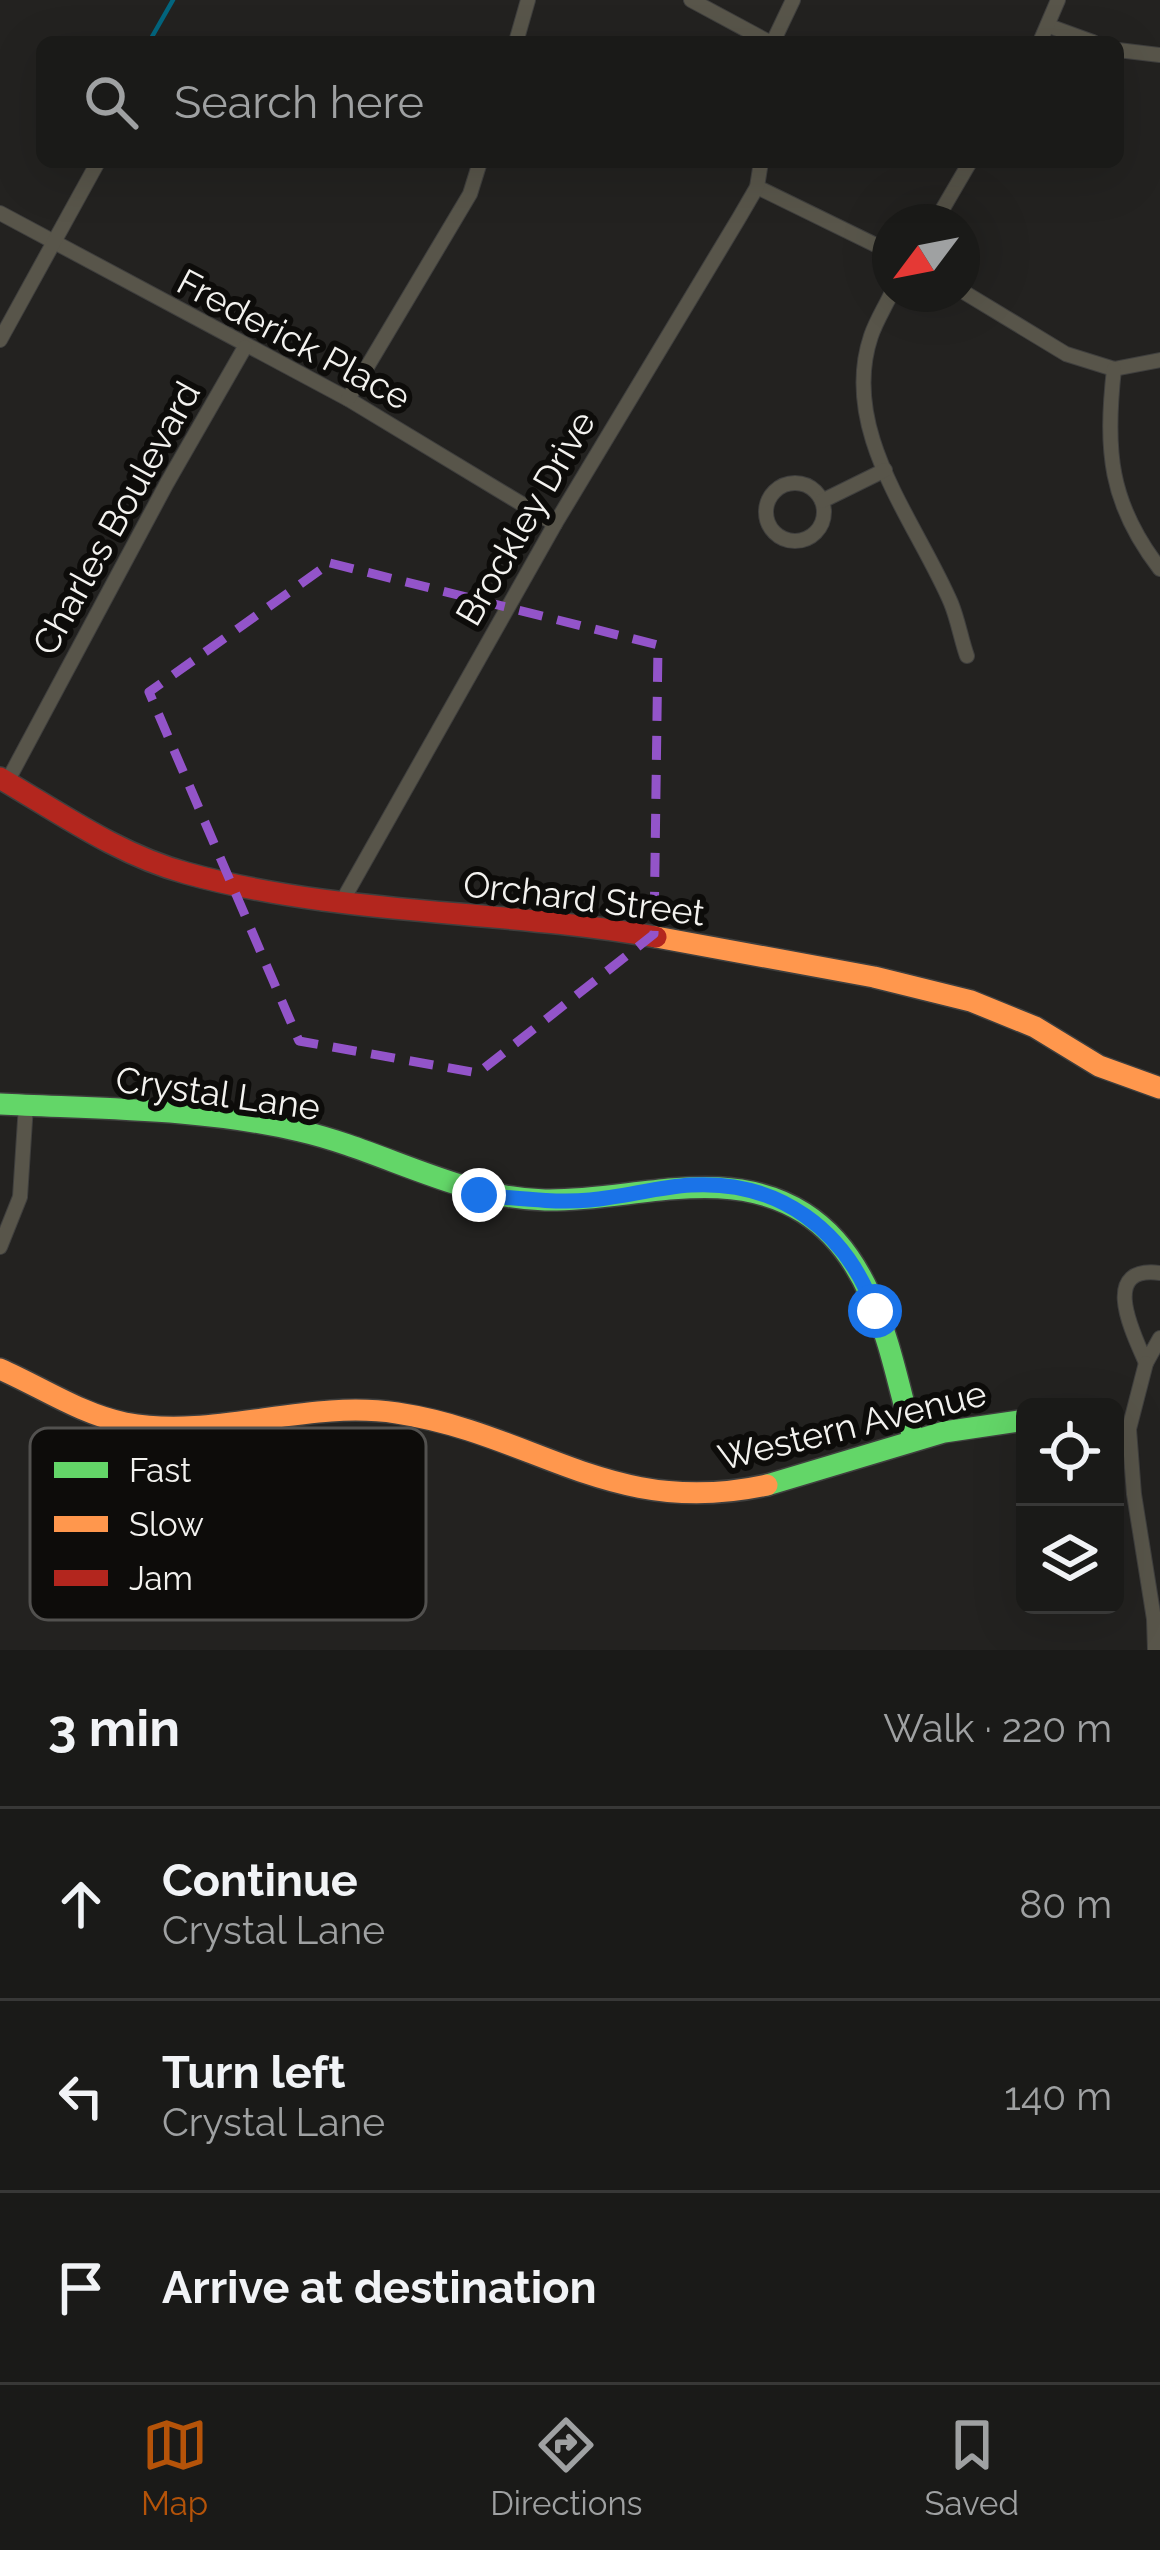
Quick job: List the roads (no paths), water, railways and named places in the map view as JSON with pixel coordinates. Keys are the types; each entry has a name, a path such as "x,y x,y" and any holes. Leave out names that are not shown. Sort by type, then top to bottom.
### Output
{"street":[{"path":"518,36 528,0"},
{"path":"691,0 760,36"},
{"path":"774,36 793,0"},
{"path":"1043,36 1058,0"},
{"path":"1049,26 1077,36"},
{"path":"1124,51 1160,55"},
{"path":"0,340 95,168"},
{"path":"348,399 470,194 478,168"},
{"name":"Brockley Drive","path":"340,905 555,524 757,187 760,168"},
{"path":"946,204 966,168"},
{"path":"757,187 872,243"},
{"name":"Frederick Place","path":"0,213 348,399 555,524"},
{"path":"980,302 1066,354 1114,369 1160,360"},
{"path":"882,312 871,336 864,375 867,419 885,470 951,604 967,656"},
{"name":"Charles Boulevard","path":"3,780 245,347"},
{"path":"1114,369 1109,462 1135,537 1160,569"},
{"path":"822,501 885,470"},
{"path":"802,483 822,501 823,521 801,541 781,538 767,523 770,496 784,484 802,483"},
{"name":"Orchard Street","path":"3,780 124,850 185,873 340,905 578,923 874,977 971,1001 1035,1027 1099,1066 1160,1088"},
{"name":"Crystal Lane","path":"0,1104 198,1117 301,1131 479,1195 591,1200 691,1185 728,1186 779,1200 819,1223 860,1274 913,1438"},
{"path":"0,1247 20,1197 26,1106"},
{"path":"1145,1363 1126,1316 1124,1293 1129,1281 1144,1272 1160,1273"},
{"path":"1124,1422 1145,1363 1160,1338"},
{"name":"Western Avenue","path":"0,1369 87,1410 142,1425 359,1408 426,1418 579,1476 644,1492 705,1494 761,1486 913,1438 1016,1421"},
{"path":"1124,1439 1155,1650"}],"waterway":[{"path":"152,36 173,0"}]}
